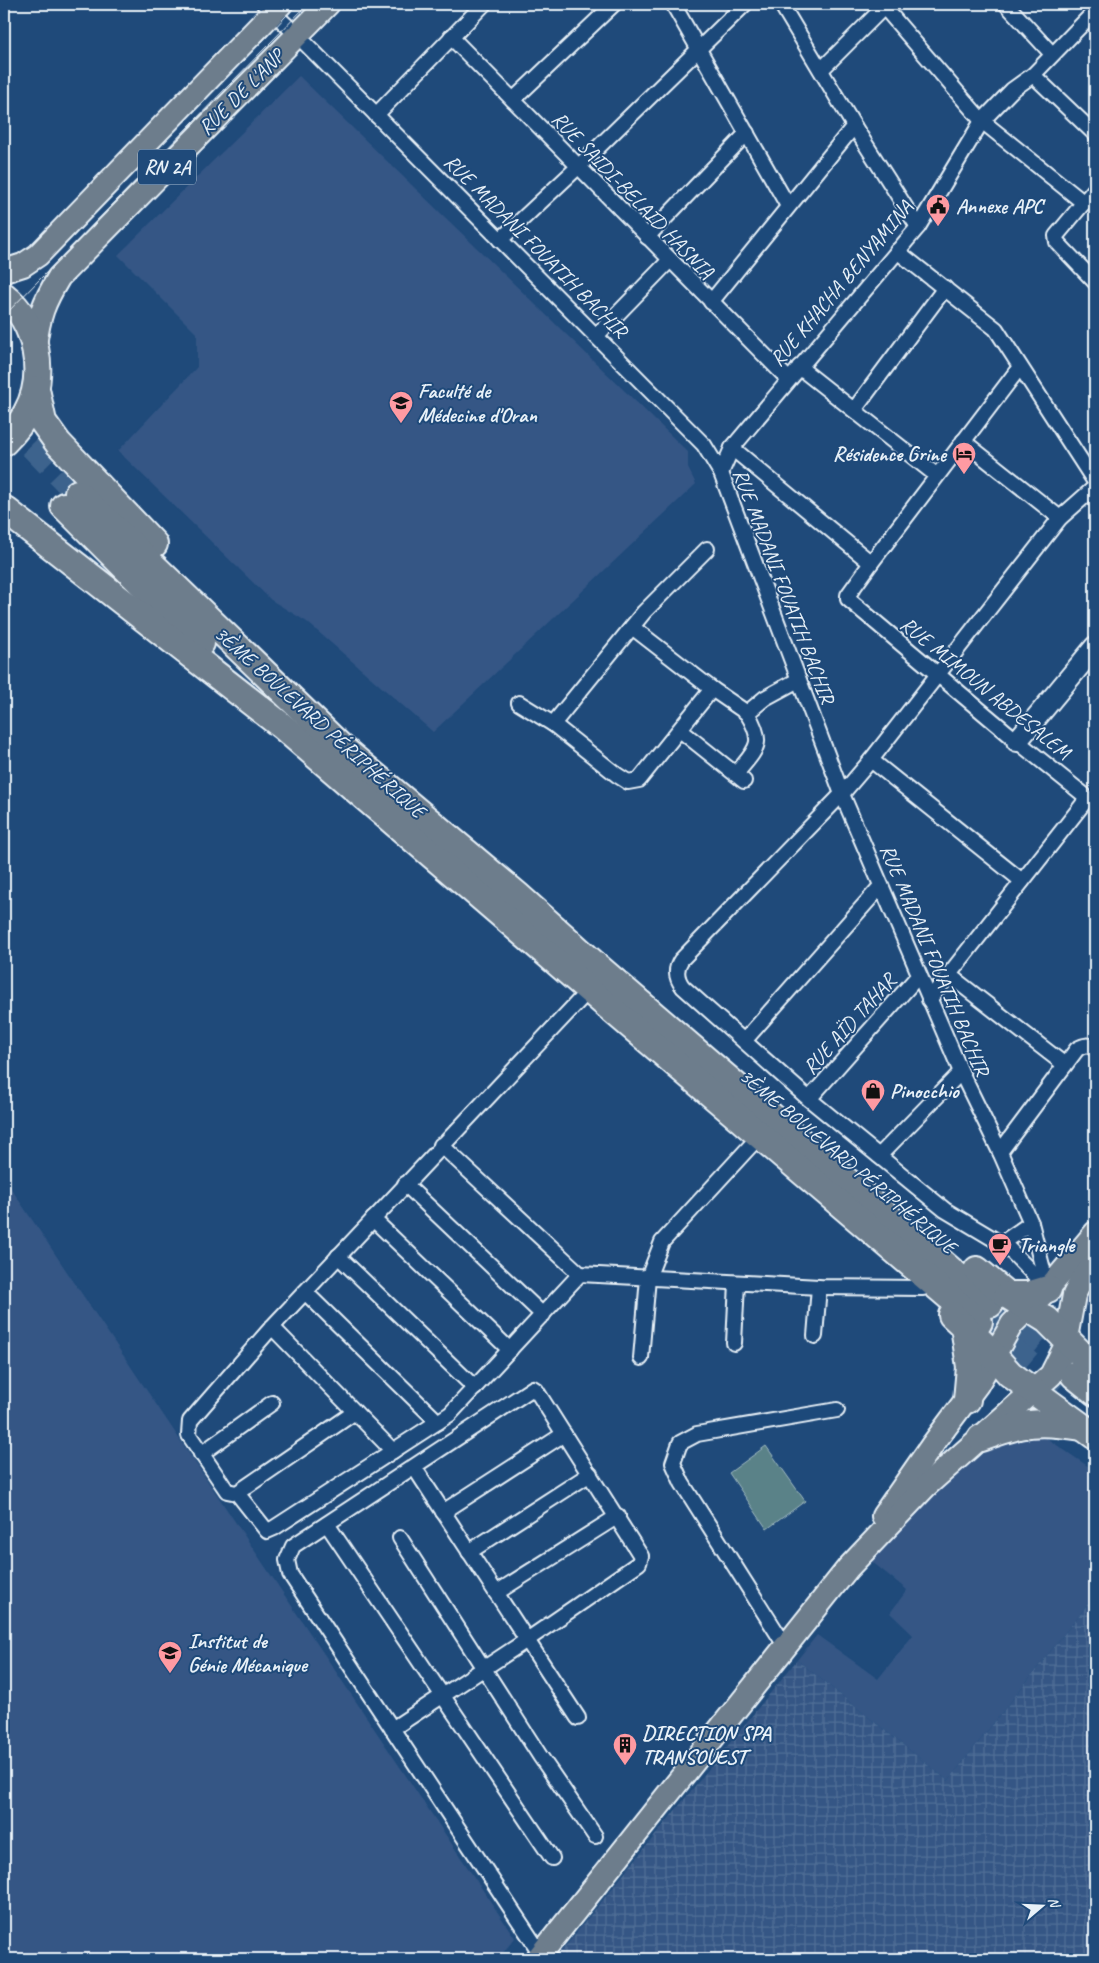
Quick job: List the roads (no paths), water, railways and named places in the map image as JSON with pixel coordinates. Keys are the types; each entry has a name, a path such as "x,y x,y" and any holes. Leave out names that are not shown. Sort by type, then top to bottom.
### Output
{"highway":[{"path":"4,296 19,312 28,329 34,346 38,368 36,389 28,411 16,430 4,442"},
{"path":"36,389 43,422 58,443 296,693 343,749"},
{"name":"3ÈME BOULEVARD PÉRIPHÉRIQUE","path":"282,726 71,500 343,749 517,895 593,963 638,991 714,1049 993,1311 1047,1320 1066,1339 1077,1378"},
{"path":"4,508 282,726 642,1035 993,1311"},
{"path":"642,1035 754,1142 923,1288 993,1311"},
{"path":"967,1400 969,1354 993,1311 1028,1295 1048,1289"},
{"path":"993,1311 994,1356 1010,1374 1091,1427"},
{"path":"1077,1378 1095,1392"},
{"path":"1077,1378 1091,1427"},
{"path":"981,1438 1012,1427 1036,1422 1091,1427"}],"main road":[{"name":"RUE DE L'ANP","path":"4,271 23,265 38,255 281,16 328,4"},
{"name":"RUE DE L'ANP","path":"34,346 44,301 59,276 281,16"},
{"path":"1048,1289 1095,1234"},
{"path":"848,1568 926,1486 1035,1391 1057,1367 1066,1339 1074,1295 1081,1281 1095,1262"},
{"path":"539,1957 848,1568 908,1479 967,1400 994,1356 1005,1333 993,1311"}],"street":[{"path":"376,115 484,4"},
{"path":"673,4 788,206"},
{"path":"500,240 578,167 745,4"},
{"path":"781,4 854,126 918,226"},
{"path":"1006,4 1052,54"},
{"path":"513,100 610,5"},
{"path":"821,70 885,5 982,121 1084,202"},
{"name":"RUE KHACHA BENYAMINA","path":"721,473 732,448 918,226 982,121 1012,90 1033,75 1095,11"},
{"name":"RUE MADANI FOUATIH BACHIR","path":"281,16 376,115 704,444 721,473 842,794 960,1072 1000,1152 1031,1222 1048,1289"},
{"name":"RUE SAIDI-BELAID HASNIA","path":"451,37 710,302 788,379"},
{"path":"1033,75 1095,134"},
{"path":"710,302 854,126"},
{"path":"647,237 747,133"},
{"path":"1095,189 1055,239 1095,282"},
{"path":"897,251 996,329 1095,482"},
{"path":"597,335 670,260"},
{"path":"854,410 945,288"},
{"path":"799,366 936,475"},
{"path":"732,448 871,564 936,475 1020,367"},
{"path":"963,441 1060,518"},
{"path":"1048,1289 1002,1243 952,1215 809,1099 680,983 676,973 678,964 842,794 871,760 1060,518 1095,487"},
{"path":"552,724 632,627 707,548"},
{"name":"RUE MIMOUN ABDESALEM","path":"871,564 848,595 848,599 1083,794 1085,798 1083,804 929,1000"},
{"path":"632,627 712,690 747,713 756,727 758,738 756,750 740,778 680,730"},
{"path":"1017,741 1095,647"},
{"path":"747,713 765,698 798,680"},
{"path":"520,703 552,724 616,775 628,782 638,780 712,690"},
{"path":"871,760 1022,881"},
{"path":"744,1041 881,886"},
{"name":"RUE AÏD TAHAR","path":"809,1099 919,975"},
{"path":"949,975 1065,1064"},
{"path":"580,1274 450,1414 267,1531 237,1493 227,1491 189,1435 190,1420 272,1327 589,990"},
{"path":"1000,1152 1077,1049 1084,1045 1095,1049"},
{"path":"879,1156 960,1072"},
{"path":"641,1358 648,1278 662,1242 754,1142"},
{"path":"441,1146 580,1274 819,1287 923,1288"},
{"path":"405,1184 542,1315"},
{"path":"373,1219 510,1350"},
{"path":"1002,1243 1031,1222"},
{"path":"338,1256 475,1388"},
{"path":"734,1343 737,1283"},
{"path":"816,1336 819,1287"},
{"path":"305,1292 438,1422"},
{"path":"272,1327 393,1451"},
{"path":"392,1729 639,1563 641,1556 618,1516 533,1388 293,1546 287,1560 290,1574 539,1957"},
{"path":"201,1454 272,1403"},
{"path":"786,1647 682,1483 673,1463 680,1444 698,1434 837,1410"},
{"path":"237,1493 355,1412"},
{"path":"443,1512 564,1434"},
{"path":"414,1467 578,1718"},
{"path":"469,1552 590,1474"},
{"path":"496,1593 618,1516"},
{"path":"327,1524 552,1858"},
{"path":"400,1538 540,1756 596,1836"}],"tunnel":[{"path":"4,417 78,493"},
{"path":"990,1304 1074,1375"},
{"path":"979,1322 1062,1391"}],"tram line":[{"path":"262,42 297,4"},
{"path":"4,316 308,4"}],"place":[{"name":"Annexe APC","path":"938,227"},
{"name":"Faculté de Médecine d'Oran","path":"401,424"},
{"name":"Résidence Grine","path":"964,475"},
{"name":"Pinocchio","path":"873,1112"},
{"name":"Triangle","path":"1000,1266"},
{"name":"Institut de Génie Mécanique","path":"170,1674"},
{"name":"DIRECTION SPA TRANSOUEST","path":"625,1766"}]}
